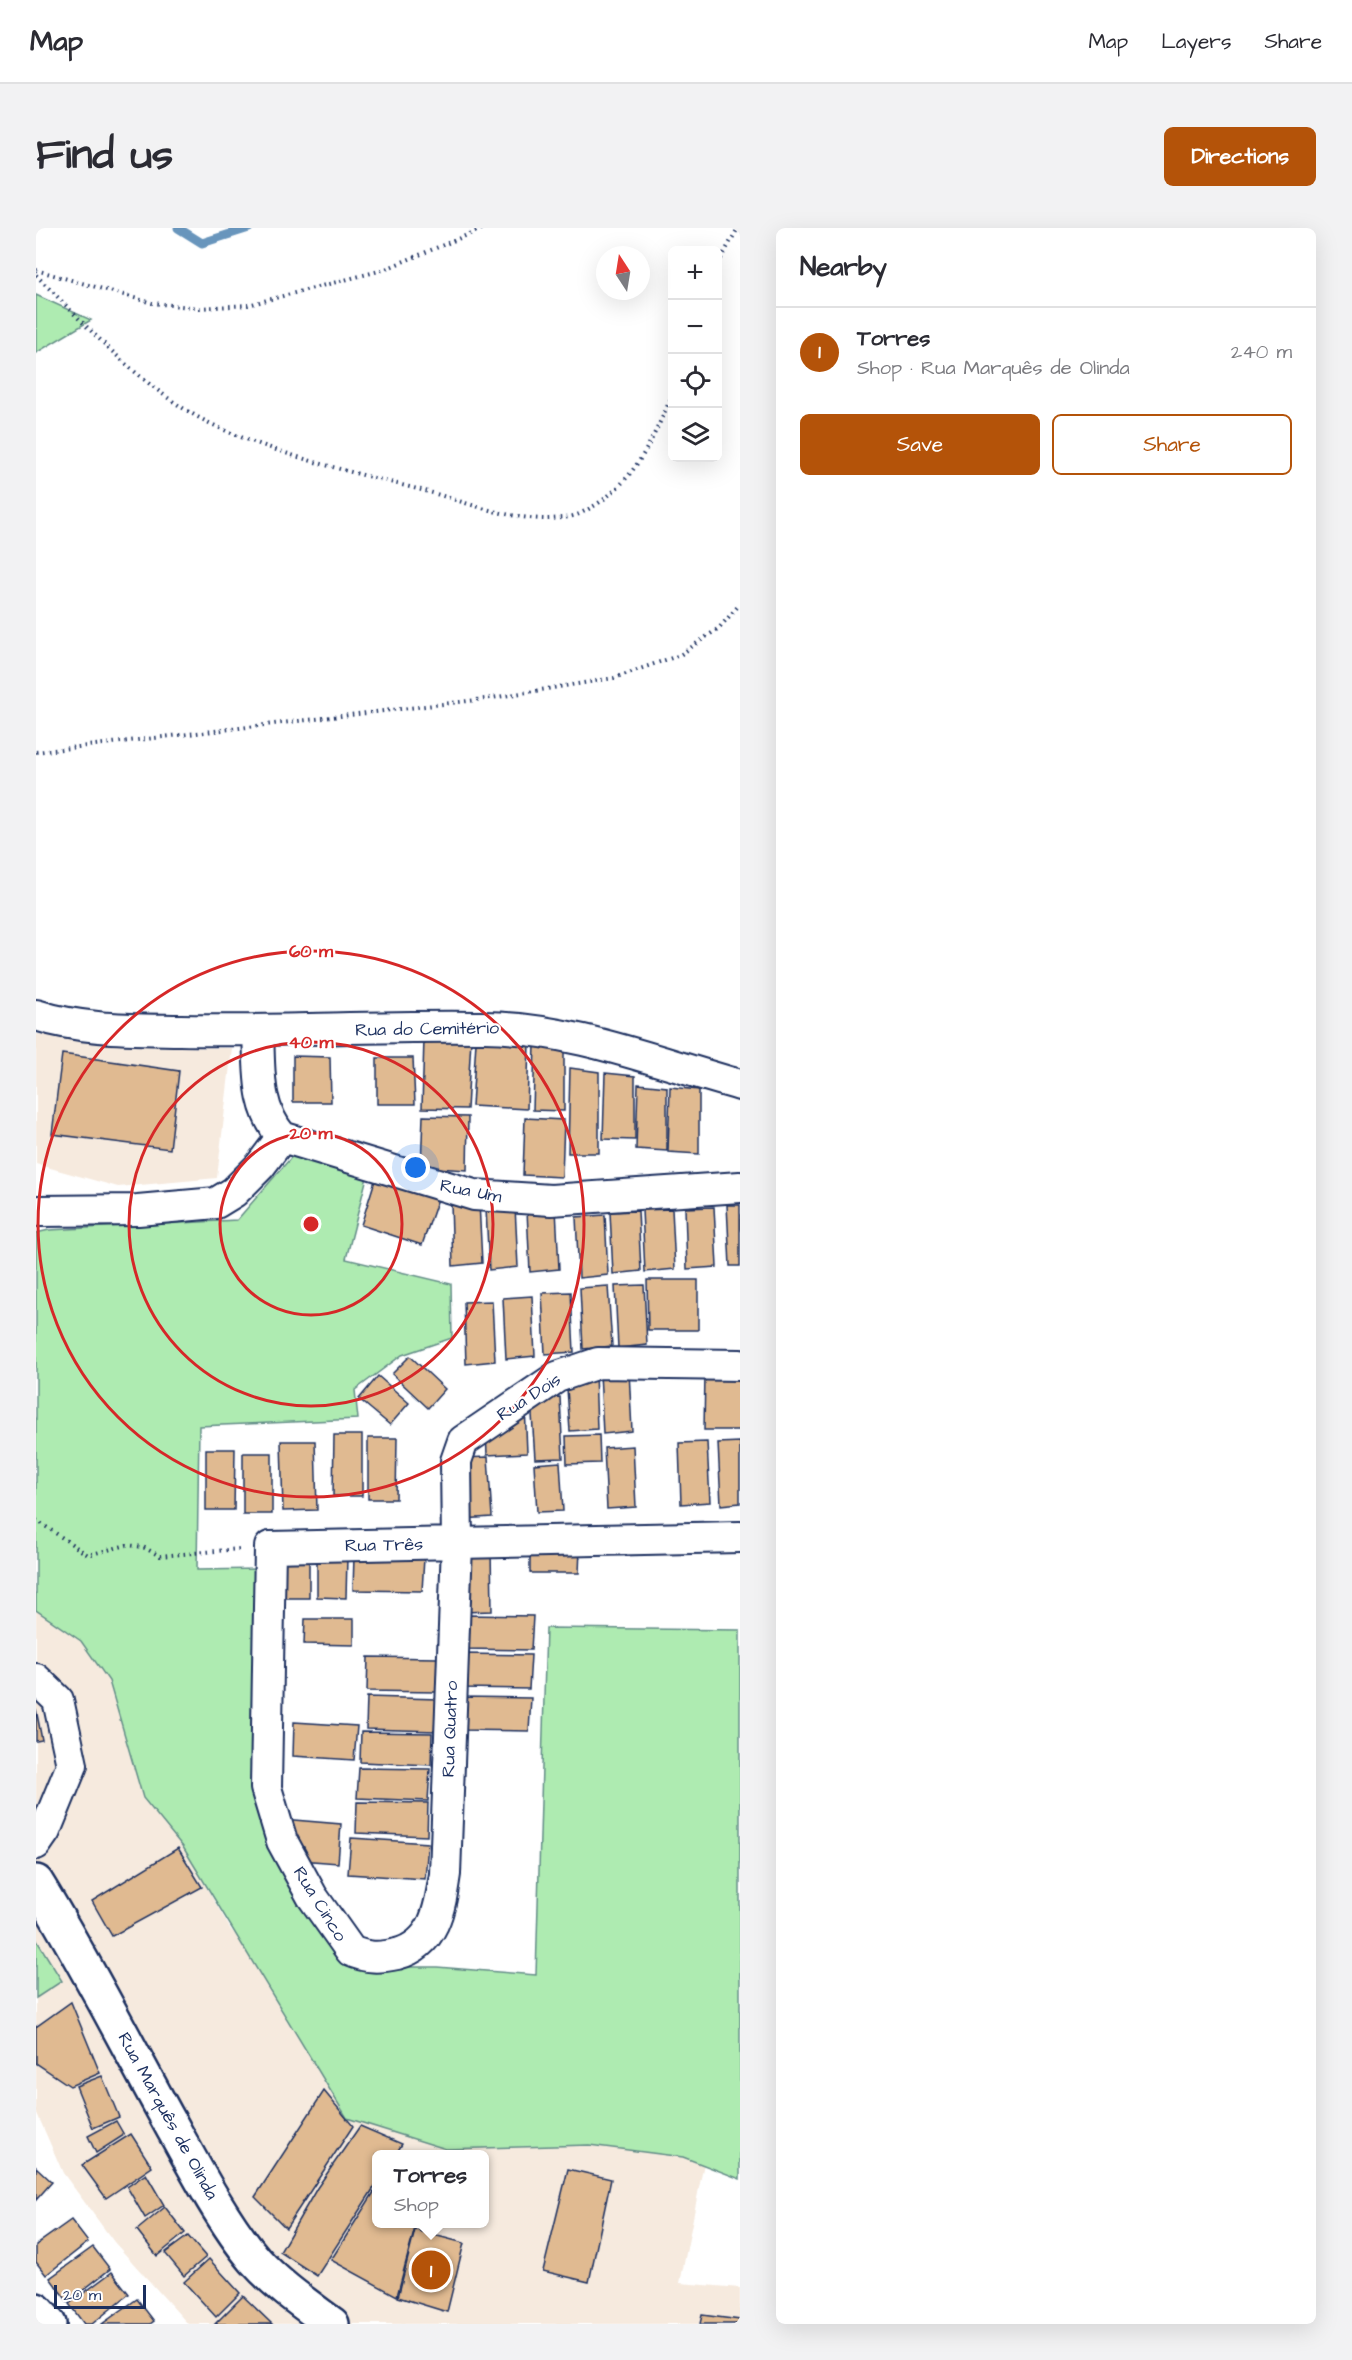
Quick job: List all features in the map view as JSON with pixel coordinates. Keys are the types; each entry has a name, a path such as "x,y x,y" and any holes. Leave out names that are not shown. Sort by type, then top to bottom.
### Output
{"main road":[{"name":"Rua Marquês de Olinda","path":"36,1882 75,1944 192,2164 228,2219 255,2259 288,2292 332,2324"},
{"path":"36,2310 49,2324"}],"street":[{"name":"Rua do Cemitério","path":"36,1015 61,1022 114,1029 258,1032 485,1026 546,1032 579,1038 740,1085"},
{"path":"39,1211 138,1210 216,1203 234,1192 260,1166 282,1137 269,1121 261,1092 258,1032"},
{"name":"Rua Um","path":"282,1137 474,1195 551,1200 740,1187"},
{"name":"Rua Dois","path":"457,1544 456,1461 464,1441 557,1377 598,1363 616,1361 740,1365"},
{"name":"Rua Três","path":"270,1546 740,1537"},
{"name":"Rua Quatro","path":"438,1914 446,1874 457,1544"},
{"name":"Rua Cinco","path":"270,1546 266,1788 282,1841 312,1896 351,1951 380,1958 405,1952 426,1938 438,1914"},
{"path":"36,1679 58,1700 72,1765 45,1831 36,1844"}],"path":[{"path":"36,270 152,303 200,308 248,305 383,270 484,228"},
{"path":"722,255 738,228"},
{"path":"36,275 140,377 196,416 244,437 326,464 508,514 544,519 577,515 615,493 645,456 668,405"},
{"path":"36,752 485,699 614,678 680,655 719,628 740,604"},
{"path":"36,1520 88,1555 127,1545 143,1547 160,1556 270,1546"}],"shaded area":[{"path":"36,1034 137,1046 232,1048 217,1178 118,1187 36,1164"},
{"path":"36,1610 81,1641 109,1681 143,1798 183,1847 231,1930 446,2149 589,2145 683,2157 704,2163 680,2283 740,2288 740,2324 188,2324 114,2242 63,2173 36,2111 36,1998 62,1981 36,1939"}],"green space":[{"path":"36,295 91,320 36,353"},
{"path":"295,1153 367,1177 346,1259 451,1284 452,1338 402,1355 355,1390 358,1419 199,1426 197,1570 259,1569 255,1787 361,1967 437,1967 536,1975 546,1628 740,1630 740,2179 683,2157 589,2145 446,2149 347,2118 183,1847 143,1798 109,1681 81,1641 36,1610 36,1233 49,1230 237,1220"},
{"path":"36,1939 62,1981 36,1998"}],"building":[{"path":"424,1039 471,1039 467,1109 422,1108"},
{"path":"476,1042 529,1043 527,1109 472,1106"},
{"path":"535,1044 564,1047 564,1111 533,1110"},
{"path":"62,1054 179,1071 170,1149 52,1134"},
{"path":"293,1056 330,1057 331,1102 293,1102"},
{"path":"377,1058 413,1058 415,1104 377,1104"},
{"path":"570,1068 599,1072 599,1153 568,1153"},
{"path":"605,1073 635,1076 635,1140 603,1139"},
{"path":"638,1084 667,1087 667,1151 636,1149"},
{"path":"670,1087 699,1090 699,1154 668,1152"},
{"path":"423,1116 468,1117 467,1170 421,1167"},
{"path":"525,1118 564,1120 562,1177 523,1175"},
{"path":"377,1174 440,1193 422,1245 361,1225"},
{"path":"479,1202 482,1263 453,1266 451,1204"},
{"path":"727,1205 740,1205 740,1266 730,1266"},
{"path":"515,1207 518,1267 489,1270 486,1209"},
{"path":"714,1207 717,1267 687,1269 685,1208"},
{"path":"556,1209 559,1269 530,1272 527,1211"},
{"path":"672,1209 675,1269 645,1272 642,1210"},
{"path":"638,1211 641,1271 613,1274 610,1212"},
{"path":"605,1215 608,1275 579,1278 576,1217"},
{"path":"647,1280 698,1280 698,1330 648,1330"},
{"path":"644,1285 647,1345 618,1348 615,1286"},
{"path":"608,1286 612,1346 583,1349 580,1288"},
{"path":"571,1292 574,1352 545,1354 542,1293"},
{"path":"532,1296 535,1356 506,1359 503,1298"},
{"path":"492,1301 495,1361 466,1364 464,1302"},
{"path":"410,1356 445,1389 428,1408 392,1374"},
{"path":"629,1371 632,1431 603,1434 600,1372"},
{"path":"595,1373 597,1429 570,1431 566,1374"},
{"path":"705,1374 740,1375 740,1430 704,1430"},
{"path":"378,1376 409,1403 390,1425 359,1399"},
{"path":"560,1397 563,1458 535,1459 531,1399"},
{"path":"525,1405 527,1453 487,1455 486,1431"},
{"path":"334,1435 362,1435 362,1496 333,1496"},
{"path":"599,1435 600,1463 567,1464 566,1436"},
{"path":"368,1438 397,1438 396,1499 368,1499"},
{"path":"281,1441 315,1441 317,1510 283,1511"},
{"path":"707,1442 710,1502 681,1504 679,1443"},
{"path":"740,1442 740,1503 721,1505 718,1443"},
{"path":"633,1446 636,1507 607,1509 604,1448"},
{"path":"206,1449 235,1449 234,1510 206,1510"},
{"path":"243,1453 272,1453 272,1514 243,1514"},
{"path":"488,1457 492,1517 463,1519 460,1458"},
{"path":"560,1462 563,1511 537,1512 534,1464"},
{"path":"530,1548 580,1548 579,1573 530,1573"},
{"path":"491,1550 492,1611 463,1612 462,1551"},
{"path":"280,1557 309,1557 309,1598 279,1598"},
{"path":"317,1557 347,1557 346,1598 317,1597"},
{"path":"354,1557 424,1558 422,1591 353,1590"},
{"path":"462,1615 533,1616 531,1650 462,1649"},
{"path":"305,1619 354,1619 354,1645 304,1644"},
{"path":"460,1654 531,1655 529,1689 460,1688"},
{"path":"368,1657 438,1658 436,1692 367,1691"},
{"path":"367,1697 438,1699 437,1731 366,1729"},
{"path":"461,1697 531,1698 529,1731 460,1730"},
{"path":"36,1709 42,1740 36,1741"},
{"path":"294,1722 357,1726 354,1760 293,1756"},
{"path":"361,1732 432,1733 431,1765 360,1762"},
{"path":"359,1768 430,1769 428,1801 357,1798"},
{"path":"357,1802 428,1803 427,1836 356,1833"},
{"path":"282,1819 341,1824 338,1863 300,1860"},
{"path":"351,1838 428,1843 425,1879 348,1874"},
{"path":"178,1848 202,1887 112,1936 92,1901"},
{"path":"71,2002 100,2073 70,2086 36,2063 36,2027"},
{"path":"102,2076 119,2117 93,2128 76,2086"},
{"path":"324,2091 353,2126 286,2228 255,2197"},
{"path":"116,2121 124,2135 96,2153 88,2136"},
{"path":"360,2126 402,2144 398,2150 372,2150 372,2191 317,2276 280,2252 317,2188"},
{"path":"131,2134 152,2167 106,2198 82,2165"},
{"path":"36,2167 52,2182 36,2200"},
{"path":"568,2169 611,2179 589,2282 543,2271"},
{"path":"146,2174 164,2205 145,2218 127,2187"},
{"path":"372,2195 372,2228 415,2228 397,2296 331,2260"},
{"path":"165,2207 185,2233 157,2256 137,2230"},
{"path":"71,2220 88,2242 46,2275 36,2262 36,2245"},
{"path":"415,2230 464,2243 447,2312 398,2297"},
{"path":"188,2236 206,2257 184,2276 165,2253"},
{"path":"93,2247 110,2269 68,2302 50,2278"},
{"path":"209,2259 240,2293 216,2317 184,2282"},
{"path":"112,2272 129,2294 92,2324 84,2324 69,2304"},
{"path":"243,2296 272,2324 215,2324"},
{"path":"137,2299 154,2321 150,2324 102,2324"},
{"path":"702,2315 740,2320 740,2324 700,2324"}],"waterway":[{"path":"178,228 202,243 249,228"}],"place":[{"name":"Torres","path":"431,2270"}]}
